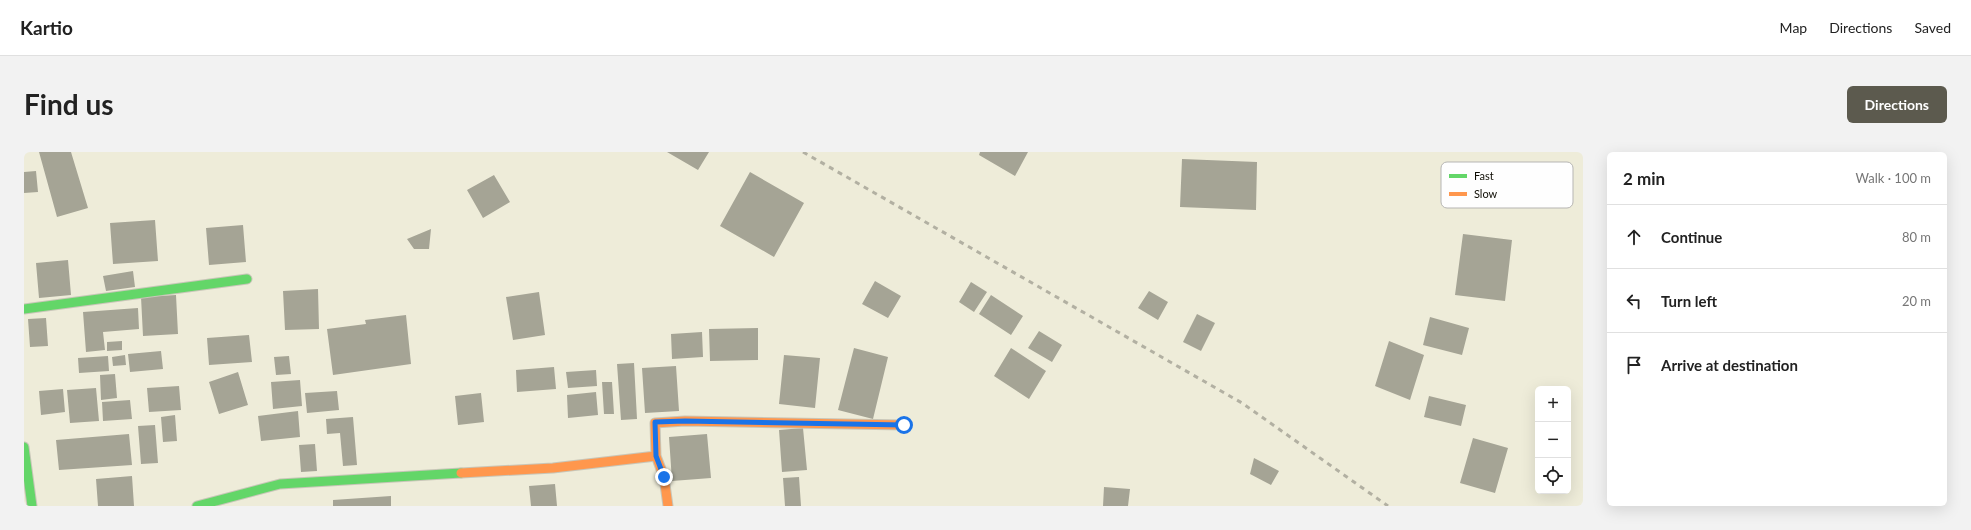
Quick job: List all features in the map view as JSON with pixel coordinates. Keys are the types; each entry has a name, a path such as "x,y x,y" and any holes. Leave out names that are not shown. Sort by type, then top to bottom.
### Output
{"street":[{"path":"24,309 247,279"},
{"path":"668,506 664,477 656,456 655,422 685,421 904,425"},
{"path":"24,447 32,506"},
{"path":"197,506 280,484 553,468 656,456"}],"building":[{"path":"39,152 71,152 88,208 57,217"},
{"path":"667,152 709,152 698,170"},
{"path":"980,152 1028,152 1015,176 979,155"},
{"path":"1182,159 1257,162 1256,210 1180,207"},
{"path":"36,171 38,192 24,193 24,172"},
{"path":"750,172 804,203 774,257 720,226"},
{"path":"494,175 510,202 483,218 467,190"},
{"path":"155,220 158,261 113,264 110,223"},
{"path":"243,225 246,262 209,265 206,228"},
{"path":"431,229 429,249 414,249 407,239"},
{"path":"1463,234 1512,240 1505,301 1455,295"},
{"path":"68,260 71,295 39,298 36,263"},
{"path":"133,271 135,287 106,291 103,276"},
{"path":"875,281 901,296 888,318 862,304"},
{"path":"971,282 987,292 974,312 959,302"},
{"path":"318,289 319,329 285,330 283,291"},
{"path":"1149,291 1168,302 1158,320 1138,308"},
{"path":"539,292 545,335 513,340 506,297"},
{"path":"176,295 178,334 143,336 141,297"},
{"path":"991,295 1023,316 1011,335 979,314"},
{"path":"138,308 139,329 103,332 105,350 86,352 83,312"},
{"path":"1197,314 1215,323 1201,351 1183,342"},
{"path":"406,315 411,364 333,375 327,329 366,324 365,320"},
{"path":"1430,317 1469,328 1462,355 1423,345"},
{"path":"46,318 48,346 30,347 28,319"},
{"path":"758,328 758,360 710,361 709,329"},
{"path":"1039,331 1062,345 1052,362 1028,348"},
{"path":"702,332 703,357 672,359 671,334"},
{"path":"249,335 252,362 209,365 207,338"},
{"path":"122,341 122,350 107,351 107,342"},
{"path":"1389,341 1424,355 1410,400 1375,386"},
{"path":"854,348 888,357 873,419 838,410"},
{"path":"1011,348 1046,371 1029,399 994,376"},
{"path":"161,351 163,369 130,372 128,354"},
{"path":"125,355 126,365 113,366 112,357"},
{"path":"784,355 820,358 815,408 779,404"},
{"path":"108,356 109,371 79,373 78,358"},
{"path":"289,356 291,374 276,375 274,357"},
{"path":"634,363 637,419 621,420 617,364"},
{"path":"676,366 679,411 645,413 642,368"},
{"path":"554,367 556,389 517,392 516,370"},
{"path":"596,370 597,386 568,388 566,372"},
{"path":"238,372 248,405 219,414 209,382"},
{"path":"115,374 117,398 101,400 100,375"},
{"path":"300,380 302,406 273,409 271,382"},
{"path":"602,382 612,382 614,414 604,414"},
{"path":"179,386 181,410 149,412 147,388"},
{"path":"96,388 99,421 70,423 67,390"},
{"path":"63,389 65,412 41,415 39,391"},
{"path":"337,391 339,410 307,413 305,393"},
{"path":"596,392 598,415 568,418 567,395"},
{"path":"481,393 484,422 458,425 455,396"},
{"path":"1429,396 1466,405 1461,426 1424,417"},
{"path":"130,400 132,419 103,421 102,402"},
{"path":"298,411 300,437 261,441 258,416"},
{"path":"175,415 177,441 163,442 161,417"},
{"path":"353,417 357,465 343,466 340,433 327,434 326,419"},
{"path":"155,425 158,463 141,464 138,426"},
{"path":"803,428 807,470 782,472 779,430"},
{"path":"129,434 132,465 59,470 56,440"},
{"path":"707,434 711,478 672,481 669,437"},
{"path":"1473,438 1508,448 1495,493 1460,483"},
{"path":"315,444 317,471 301,472 299,445"},
{"path":"1254,458 1279,471 1271,485 1250,474"},
{"path":"132,476 134,506 98,506 96,479"},
{"path":"799,477 801,506 785,506 783,478"},
{"path":"555,484 557,506 531,506 529,486"},
{"path":"1104,487 1130,489 1128,506 1103,506"},
{"path":"391,496 391,506 333,506 333,500"}],"railway":[{"path":"803,152 1242,403 1388,506"}],"traffic: fast":[{"path":"24,309 247,279"},
{"path":"24,447 32,506"},
{"path":"197,506 280,484 461,473"}],"traffic: slow":[{"path":"656,456 655,423 685,421 904,425"},
{"path":"461,473 553,468 656,456 664,477 668,506"}],"route":[{"path":"664,477 656,456 655,422 685,421 904,425"}]}
